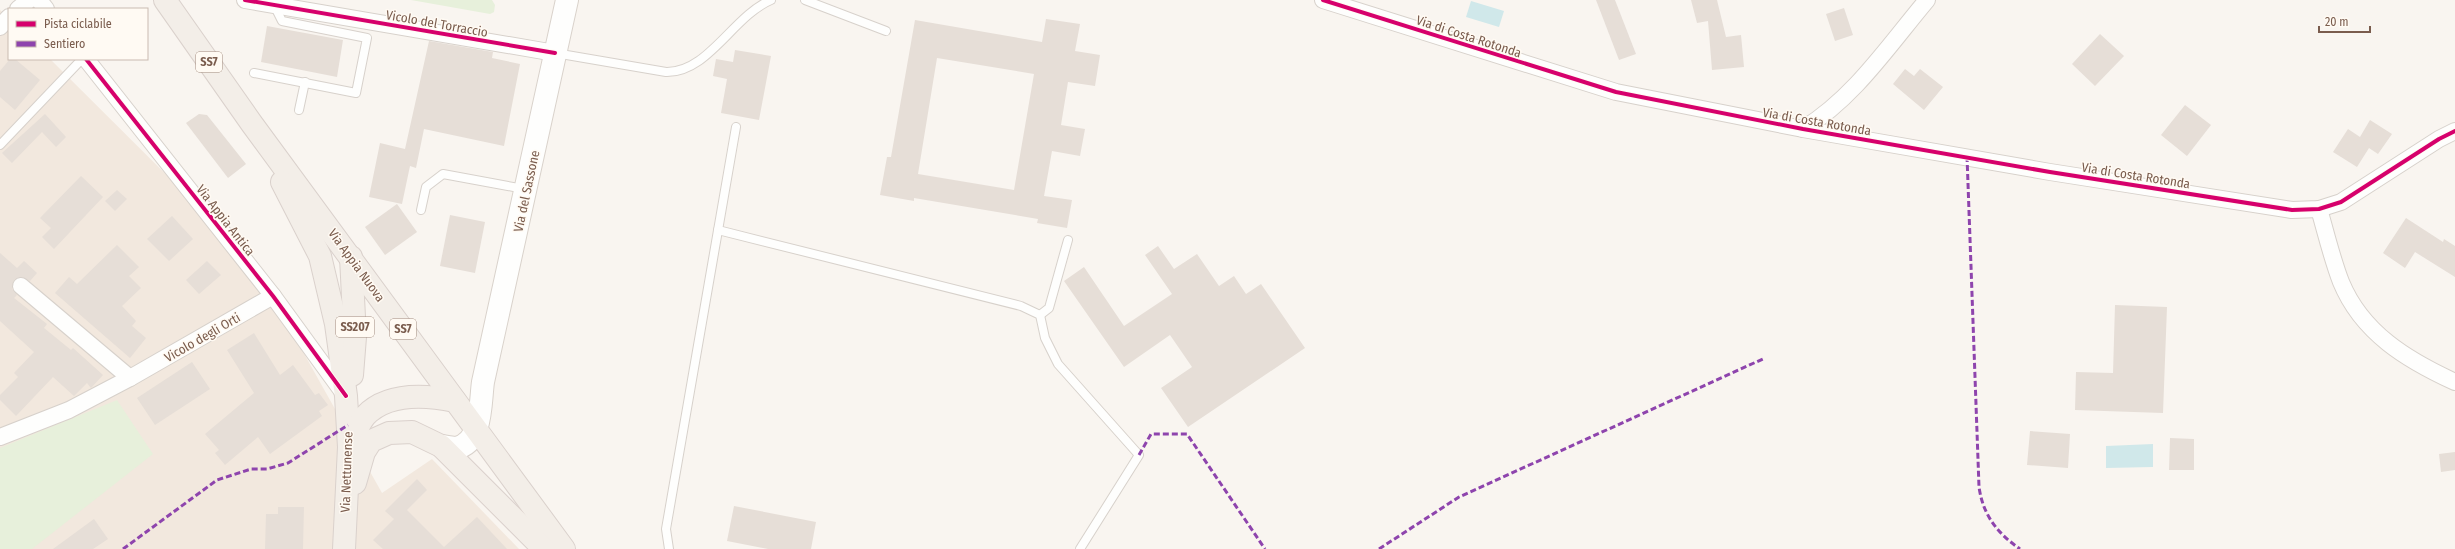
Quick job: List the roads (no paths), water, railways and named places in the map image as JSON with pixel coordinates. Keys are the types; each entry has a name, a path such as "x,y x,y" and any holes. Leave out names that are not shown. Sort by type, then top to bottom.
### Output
{"main road":[{"name":"Via Appia Nuova","path":"165,0 252,124 477,428 564,549"},
{"name":"Via del Sassone","path":"477,428 483,382 527,190 567,0"},
{"path":"252,124 320,256 336,324 346,396"},
{"name":"SS207","path":"346,396 354,368 355,337 351,257"},
{"path":"349,447 366,416 386,402 405,398 429,396 455,400 466,398 483,382"},
{"name":"Via Nettunense","path":"344,549 349,447 346,396"},
{"path":"345,516 364,452 371,441 389,433 412,432 441,446 456,448 469,442 477,428"},
{"path":"441,446 544,549"}],"street":[{"path":"19,8 29,0"},
{"path":"39,0 45,8"},
{"name":"Vicolo del Torraccio","path":"245,0 555,53"},
{"name":"Via di Costa Rotonda","path":"1323,0 1616,92 1803,129 2050,172 2284,209 2319,209 2347,199 2439,138 2455,131"},
{"path":"1803,129 1820,118 1844,98 1928,0"},
{"name":"Via Appia Antica","path":"87,60 273,296 346,396"},
{"path":"2319,209 2342,283 2350,300 2367,324 2399,352 2455,382"},
{"path":"21,286 130,378"},
{"name":"Vicolo degli Orti","path":"2,434 68,410 130,378 273,296"}],"lane":[{"path":"555,53 666,72 683,71 700,61 742,18 771,0"},
{"path":"804,0 886,31"},
{"path":"254,73 356,93 366,38 282,21 274,5"},
{"path":"0,145 81,60"},
{"path":"299,110 305,82"},
{"path":"669,549 666,529 736,127"},
{"path":"421,210 426,187 443,174 527,190"},
{"path":"718,230 1021,306 1040,315"},
{"path":"1040,315 1049,308 1068,240"},
{"path":"1040,315 1045,338 1058,364 1139,455 1080,549"}],"water":[{"path":"1471,1 1504,11 1499,27 1466,17"},
{"path":"2153,444 2153,467 2106,468 2106,446"}]}
